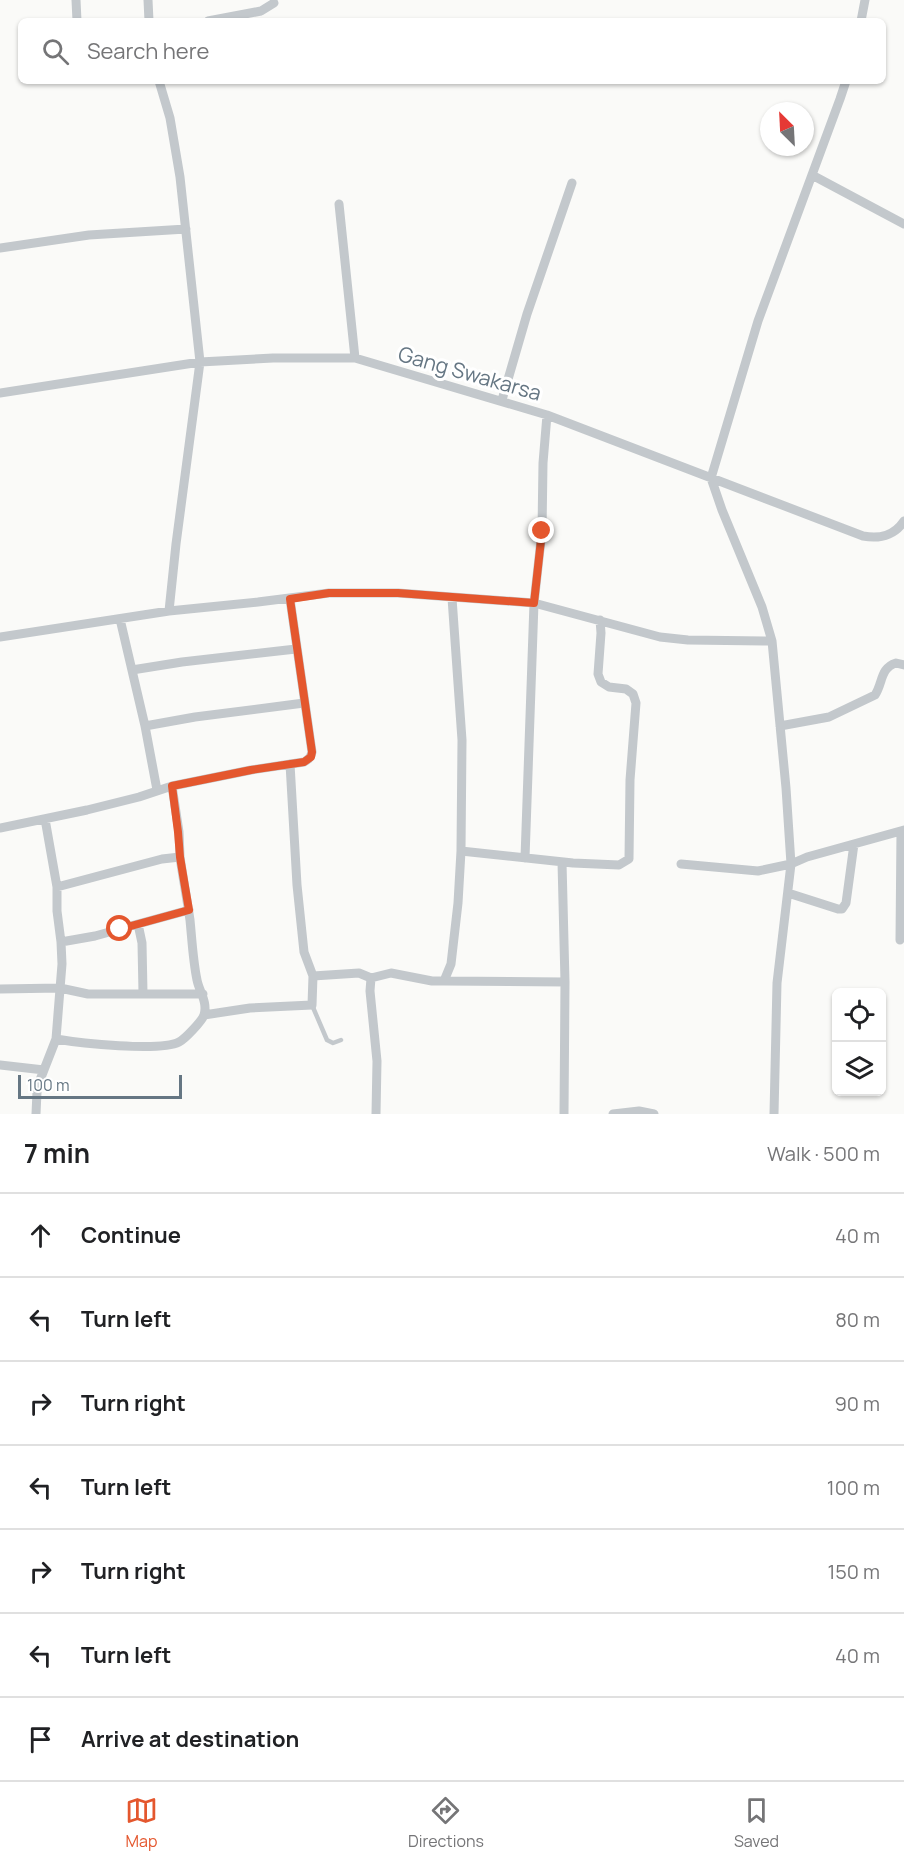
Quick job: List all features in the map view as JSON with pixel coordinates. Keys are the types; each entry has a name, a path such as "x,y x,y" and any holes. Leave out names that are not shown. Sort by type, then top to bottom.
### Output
{"street":[{"path":"76,0 77,18"},
{"path":"148,0 149,18"},
{"path":"862,18 866,0"},
{"path":"224,18 261,11 274,3"},
{"path":"160,84 171,118 200,362 176,544 170,611"},
{"path":"774,1114 777,983 790,864 786,788 772,641 762,607 711,478 758,321 845,84"},
{"path":"812,175 904,224"},
{"path":"502,400 527,314 572,183"},
{"path":"339,204 355,358"},
{"path":"0,248 89,235 186,229"},
{"name":"Gang Swakarsa","path":"0,393 200,362 273,358 355,358 547,415 863,536 877,538 891,534 900,528 904,521"},
{"path":"525,858 534,603 542,531 543,463 547,415"},
{"path":"0,637 170,611 329,593 398,593 534,603 660,637 688,640 772,641"},
{"path":"444,981 451,964 461,851 462,740 452,598"},
{"path":"0,828 139,797 172,786 304,762 311,757 290,599"},
{"path":"120,619 145,726 157,790"},
{"path":"461,851 562,862 619,865 629,859 630,780 636,703 633,694 626,689 609,687 601,682 598,674 600,620"},
{"path":"132,670 296,649"},
{"path":"780,726 834,716 875,695 884,670 888,667 896,663 904,666"},
{"path":"145,726 304,703"},
{"path":"204,1015 250,1008 312,1005 313,976 304,952 297,885 290,764"},
{"path":"56,1039 85,1044 172,1045 188,1036 204,1015 203,994 197,982 172,786"},
{"path":"36,1114 37,1092 56,1039 60,988 61,942 57,886 45,819"},
{"path":"681,864 758,871 790,864 903,830 900,940"},
{"path":"788,893 842,909 846,903 854,844"},
{"path":"57,886 162,859 180,857"},
{"path":"562,862 565,982 564,1114"},
{"path":"61,942 95,936 189,910"},
{"path":"138,924 142,943 143,993"},
{"path":"313,976 359,973 371,978 391,972 432,981 565,982"},
{"path":"371,978 376,1060 376,1114"},
{"path":"0,989 60,988 88,994 203,994"},
{"path":"0,1065 44,1070"},
{"path":"613,1114 639,1111 654,1114"}],"lane":[{"path":"312,1005 327,1040 333,1042 340,1040"}],"route":[{"path":"120,929 189,910 172,786 304,762 311,757 290,599 329,593 398,593 534,603 542,531"}]}
